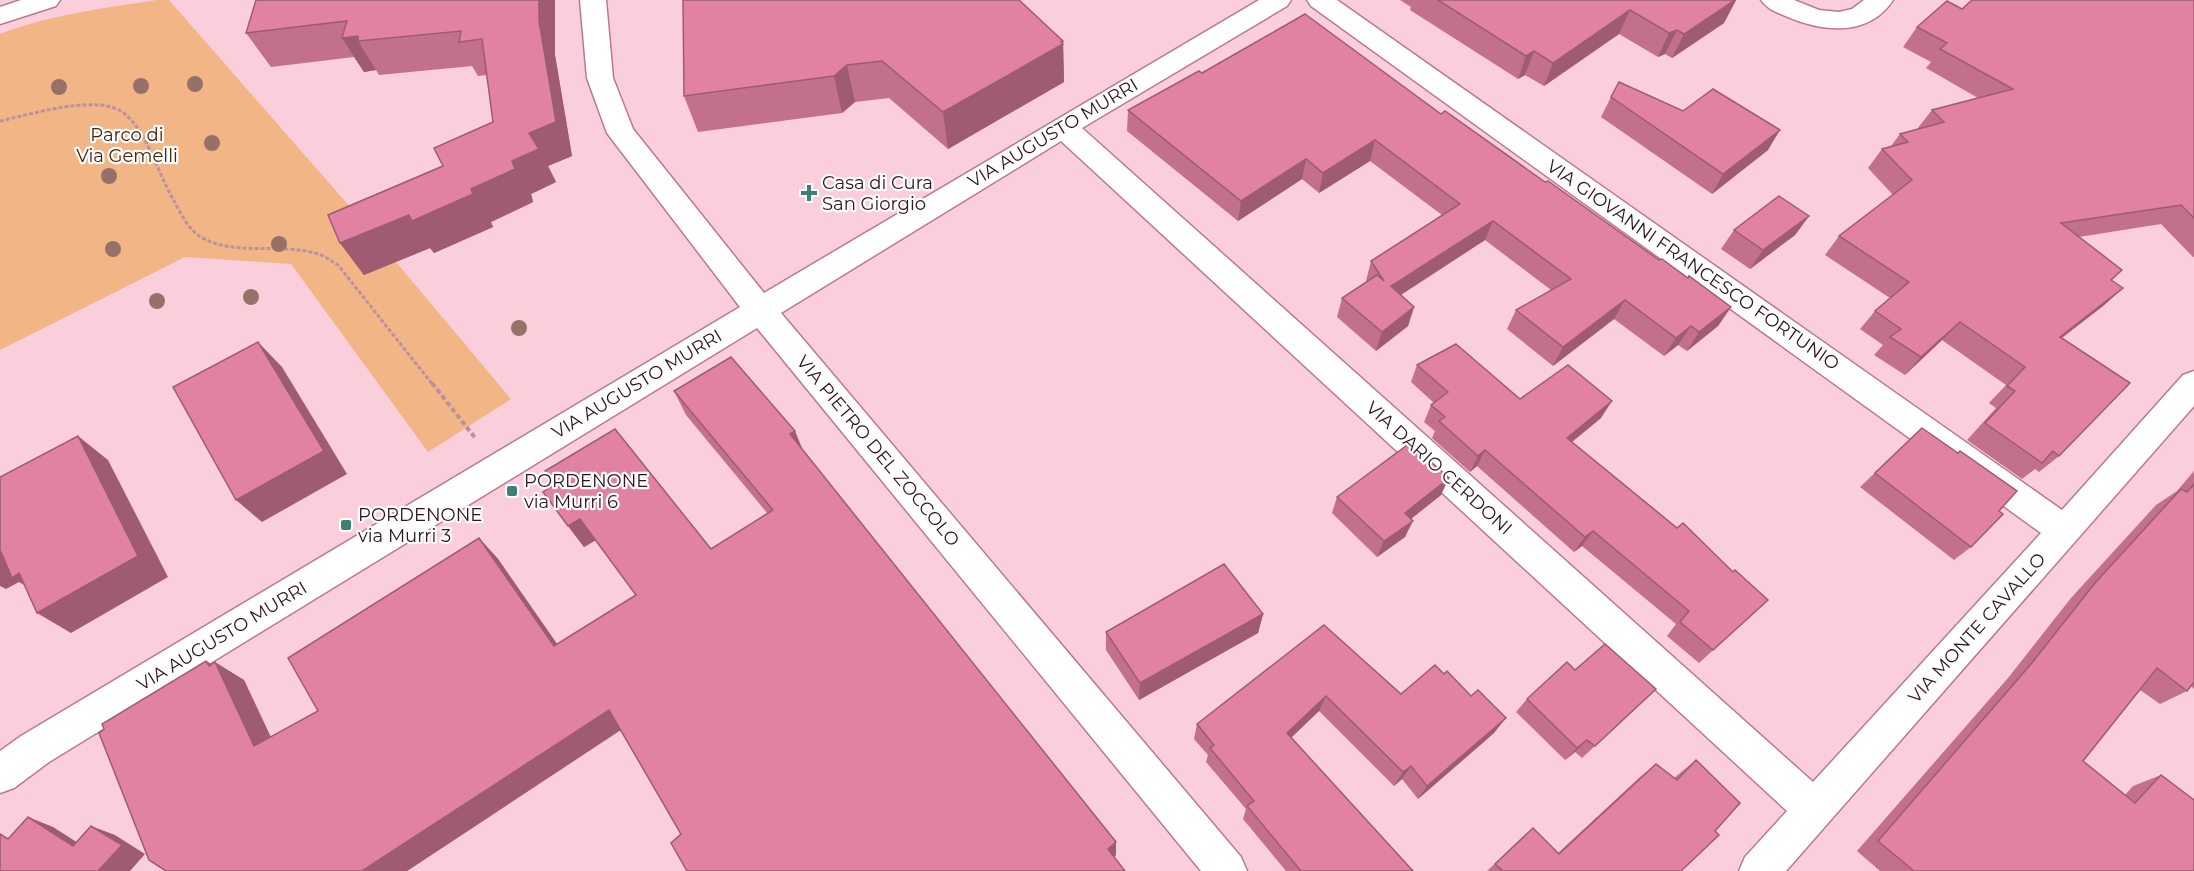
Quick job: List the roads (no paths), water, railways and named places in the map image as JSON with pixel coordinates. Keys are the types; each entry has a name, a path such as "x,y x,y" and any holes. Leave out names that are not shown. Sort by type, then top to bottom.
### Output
{"street":[{"path":"0,16 47,0"},
{"name":"VIA PIETRO DEL ZOCCOLO","path":"593,0 600,78 621,133 760,310 1227,871"},
{"name":"VIA AUGUSTO MURRI","path":"0,774 35,749 1063,127 1278,0"},
{"name":"VIA GIOVANNI FRANCESCO FORTUNIO","path":"1320,0 2065,531"},
{"path":"1774,0 1795,12 1833,21 1859,16 1880,0"},
{"name":"VIA DARIO CERDONI","path":"1063,127 1815,810"},
{"name":"VIA MONTE CAVALLO","path":"1759,871 2194,384"}],"place":[{"name":"Casa di Cura San Giorgio","path":"809,193"},
{"name":"PORDENONE via Murri 6","path":"512,491"},
{"name":"PORDENONE via Murri 3","path":"346,525"}],"park label":[{"name":"Parco di Via Gemelli","path":"127,145"}]}
